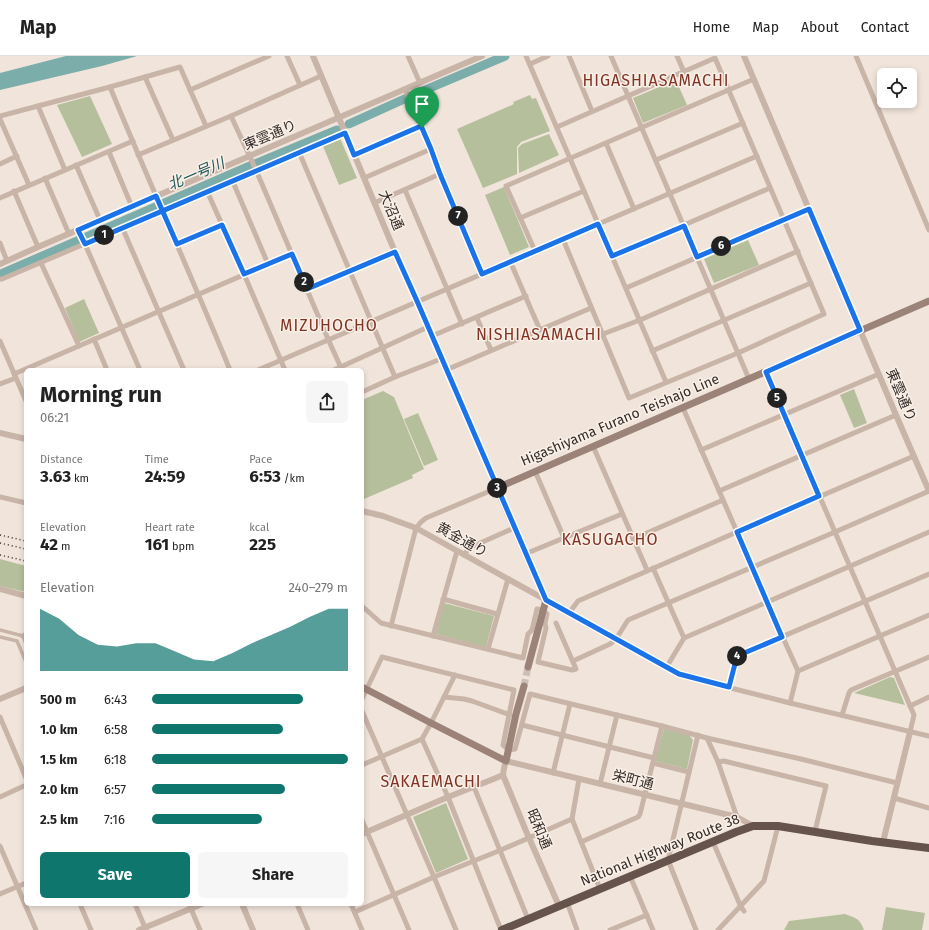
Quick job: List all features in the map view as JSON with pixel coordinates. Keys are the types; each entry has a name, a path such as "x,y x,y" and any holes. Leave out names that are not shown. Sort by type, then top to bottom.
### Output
{"highway":[{"name":"National Highway Route 38","path":"501,930 753,826 778,826 929,848"}],"main road":[{"name":"Higashiyama Furano Teishajo Line","path":"497,488 929,301"},
{"path":"497,488 546,600 528,666"},
{"path":"364,688 506,761 524,686"}],"street":[{"path":"190,90 269,56"},
{"path":"287,56 300,85"},
{"name":"大沼通","path":"313,56 374,203 497,488"},
{"path":"408,56 420,82"},
{"name":"東雲通り","path":"0,264 69,234 82,238 100,220 132,207 159,204 253,164 339,118 407,95 420,82 482,56"},
{"path":"526,56 666,382"},
{"path":"530,64 548,56"},
{"path":"569,56 592,112"},
{"path":"611,56 749,379"},
{"path":"677,56 684,72"},
{"name":"東雲通り","path":"744,56 929,491"},
{"path":"856,56 929,230"},
{"path":"557,127 715,58 824,314 738,353 629,398 562,239"},
{"path":"29,185 17,156 2,127 0,118 38,106 180,68 206,126"},
{"path":"138,155 321,76"},
{"path":"145,77 173,140"},
{"path":"535,251 506,186 754,79"},
{"path":"110,87 159,204 199,293 229,368"},
{"path":"407,95 431,149 482,274"},
{"path":"38,106 65,170"},
{"path":"231,116 342,368 428,327"},
{"path":"656,160 743,123"},
{"path":"354,155 421,126"},
{"path":"0,279 41,263 82,238 122,227 159,204 207,191 253,164 299,152 345,133"},
{"path":"0,198 133,141"},
{"path":"606,143 634,209"},
{"path":"364,178 431,149"},
{"path":"108,152 132,207"},
{"path":"299,152 395,377"},
{"path":"0,164 17,156"},
{"path":"263,368 757,156"},
{"path":"76,165 100,220"},
{"path":"374,203 440,174"},
{"path":"45,178 69,234"},
{"path":"233,182 268,264"},
{"path":"612,256 770,188"},
{"path":"405,190 462,324"},
{"path":"207,191 284,368"},
{"path":"520,218 584,191"},
{"path":"14,192 38,247"},
{"path":"626,288 809,209"},
{"path":"177,244 222,225"},
{"path":"122,227 183,368"},
{"path":"82,238 139,368"},
{"path":"0,243 7,261"},
{"path":"603,334 640,320 798,251"},
{"path":"307,289 395,252"},
{"path":"32,368 94,339 292,254"},
{"path":"510,261 540,330"},
{"path":"41,263 79,346"},
{"path":"652,351 811,283"},
{"path":"432,336 478,318 526,296"},
{"path":"446,370 591,308"},
{"path":"478,318 491,350"},
{"path":"94,339 106,368"},
{"path":"0,341 24,397"},
{"path":"364,391 441,359"},
{"path":"0,384 24,372"},
{"path":"766,372 914,715 883,842"},
{"path":"701,450 879,374"},
{"path":"683,408 798,671 790,703"},
{"path":"719,491 896,415"},
{"path":"0,433 24,439"},
{"path":"593,446 647,570"},
{"path":"569,613 578,601 914,456"},
{"path":"535,471 564,538"},
{"path":"391,626 416,528 426,518 497,488"},
{"path":"573,661 610,644 616,639 628,620 929,491"},
{"path":"0,497 24,503"},
{"path":"633,539 723,500"},
{"name":"黄金通り","path":"364,511 383,516 416,528 546,600"},
{"path":"525,554 622,514"},
{"path":"464,555 469,548 514,528"},
{"path":"666,668 684,638 929,532"},
{"path":"433,636 456,551"},
{"path":"653,568 684,638"},
{"path":"729,687 737,656 929,574"},
{"path":"488,649 508,579"},
{"path":"0,589 24,595"},
{"path":"443,600 497,614"},
{"path":"546,600 679,674 790,703 929,736"},
{"path":"364,608 380,623 523,658 528,634 532,630 537,610 543,610 547,614 545,623 546,628 538,662 572,670 576,669 556,623"},
{"path":"798,671 929,615"},
{"path":"0,630 24,635"},
{"path":"0,636 17,641 24,657"},
{"path":"364,688 382,657 514,690 504,745 509,750 515,748 530,694 707,738 801,758 897,783"},
{"path":"842,715 851,690 929,657"},
{"path":"364,764 422,739 455,675"},
{"path":"0,698 24,689"},
{"path":"444,697 472,700 510,715"},
{"path":"910,706 929,697"},
{"path":"553,773 570,704"},
{"path":"600,784 617,715"},
{"path":"364,716 456,930"},
{"path":"0,717 24,773"},
{"path":"522,725 609,747 689,772"},
{"path":"581,842 638,817 662,726"},
{"path":"696,930 668,860 698,735"},
{"path":"707,738 718,762 737,817"},
{"path":"422,739 448,797 501,930"},
{"path":"409,930 364,833 503,775 506,761"},
{"name":"栄町通","path":"506,761 737,817 753,826"},
{"path":"718,762 724,761 826,786 815,831"},
{"name":"昭和通","path":"503,775 529,838 563,904"},
{"path":"579,779 572,819 600,889"},
{"path":"0,797 24,786"},
{"path":"474,787 528,919"},
{"path":"894,798 929,808"},
{"path":"355,912 572,819"},
{"path":"718,930 742,909 764,881 778,826"},
{"path":"713,842 742,909"},
{"path":"0,846 24,901"},
{"path":"630,876 653,930"},
{"path":"0,894 24,884"},
{"path":"563,904 577,930"},
{"path":"26,906 36,930"},
{"path":"81,906 91,930"},
{"path":"136,906 143,929 190,906 200,930"},
{"path":"243,906 253,930"},
{"path":"297,906 308,930"},
{"path":"352,906 362,930"},
{"path":"610,930 646,915"}],"green space":[{"path":"676,80 687,105 643,123 633,98"},
{"path":"530,95 532,99 536,98 550,131 521,142 517,147 517,174 483,188 457,129 514,104 513,102"},
{"path":"90,96 112,144 82,157 57,105"},
{"path":"549,134 559,155 519,173 518,148 522,144"},
{"path":"340,138 357,178 339,185 323,146"},
{"path":"504,187 529,247 510,255 485,195"},
{"path":"748,240 759,265 714,283 704,259"},
{"path":"84,299 99,333 79,342 65,308"},
{"path":"854,389 867,423 854,428 840,395"},
{"path":"383,391 394,397 424,469 412,475 413,478 364,499 364,399"},
{"path":"418,413 438,460 424,466 404,419"},
{"path":"0,559 24,565 24,592 0,586"},
{"path":"444,603 494,616 486,647 436,634"},
{"path":"890,677 894,678 905,705 854,693"},
{"path":"664,729 689,735 693,740 687,769 655,761"},
{"path":"446,803 468,859 436,873 413,817"},
{"path":"886,907 925,913 922,930 882,930"},
{"path":"845,914 859,921 864,930 784,930 789,921"}],"water":[{"path":"66,56 137,56 102,66 0,90 0,73"}],"waterway":[{"name":"北一号川","path":"349,124 505,56"},
{"name":"北一号川","path":"1,274 337,130"}],"tunnel":[{"path":"524,686 528,667"}],"railway":[{"path":"0,535 24,541"},
{"path":"0,543 24,549"},
{"path":"0,555 24,561"}],"district":[{"name":"HIGASHIASAMACHI","path":"656,80"},
{"name":"MIZUHOCHO","path":"329,325"},
{"name":"NISHIASAMACHI","path":"539,334"},
{"name":"KASUGACHO","path":"610,539"},
{"name":"SAKAEMACHI","path":"431,781"}],"route":[{"path":"422,128 421,126 354,155 345,133 162,211 122,227 85,244 78,230 156,196 162,211 177,244 222,225 244,274 292,254 307,289 395,252 546,600 666,668 679,674 729,687 737,656 782,637 737,532 819,496 766,372 860,330 809,209 697,257 684,226 612,256 598,224 482,274 422,128"}]}
